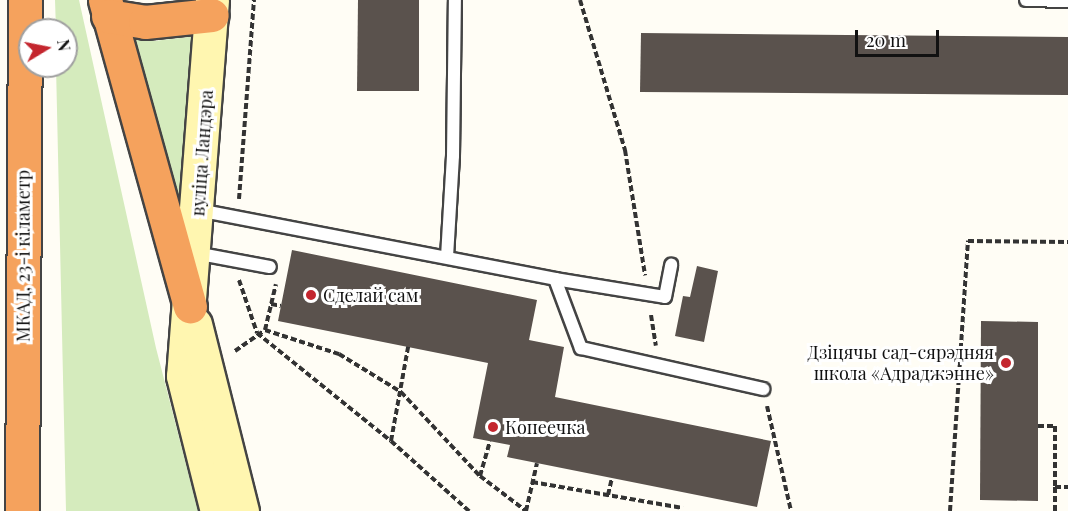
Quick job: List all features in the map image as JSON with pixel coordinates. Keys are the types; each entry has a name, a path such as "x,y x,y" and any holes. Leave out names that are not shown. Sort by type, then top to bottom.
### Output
{"highway":[{"name":"МКАД, 23-і кіламетр","path":"22,511 25,0"},
{"path":"107,8 145,22 212,8"},
{"path":"107,8 190,306"}],"main road":[{"name":"вуліца Ландэра","path":"212,8 195,253 183,376 217,511"},
{"name":"вуліца Ландэра","path":"190,306 242,511"}],"lane":[{"path":"447,257 453,156 455,0"},
{"path":"1026,0 1068,1"},
{"path":"198,210 648,296 665,297 671,265"},
{"path":"195,253 274,270"},
{"path":"555,279 581,348 763,388"}],"path":[{"path":"238,219 254,0"},
{"path":"580,0 625,150 660,367"},
{"path":"950,511 968,241 1068,242"},
{"path":"232,260 257,333 391,441 469,511"},
{"path":"265,330 272,304 274,270"},
{"path":"272,304 281,306"},
{"path":"257,333 265,330 339,354 401,392 480,476 526,511 537,463"},
{"path":"391,441 408,347"},
{"path":"763,388 791,511"},
{"path":"1038,426 1054,426 1055,511"},
{"path":"480,476 490,441"},
{"path":"608,495 612,478"},
{"path":"532,482 683,510"},
{"path":"1055,487 1068,487"}],"green space":[{"path":"55,0 79,0 156,348 198,511 66,511 56,78 78,78 78,18 56,18"},
{"path":"133,33 154,41 197,36 183,196 170,193"}],"building":[{"path":"358,0 419,0 419,91 357,91"},
{"path":"641,33 1068,37 1068,95 640,92"},
{"path":"292,250 537,300 529,340 564,347 555,397 771,441 757,507 507,457 510,445 473,438 488,363 278,321"},
{"path":"697,266 718,271 704,342 675,336 683,296 690,297"},
{"path":"981,321 1038,322 1038,501 980,500"}],"place":[{"name":"Сделай сам","path":"311,295"},
{"name":"Дзіцячы сад-сярэдняя школа «Адраджэнне»","path":"1006,363"},
{"name":"Копеечка","path":"493,427"}]}
